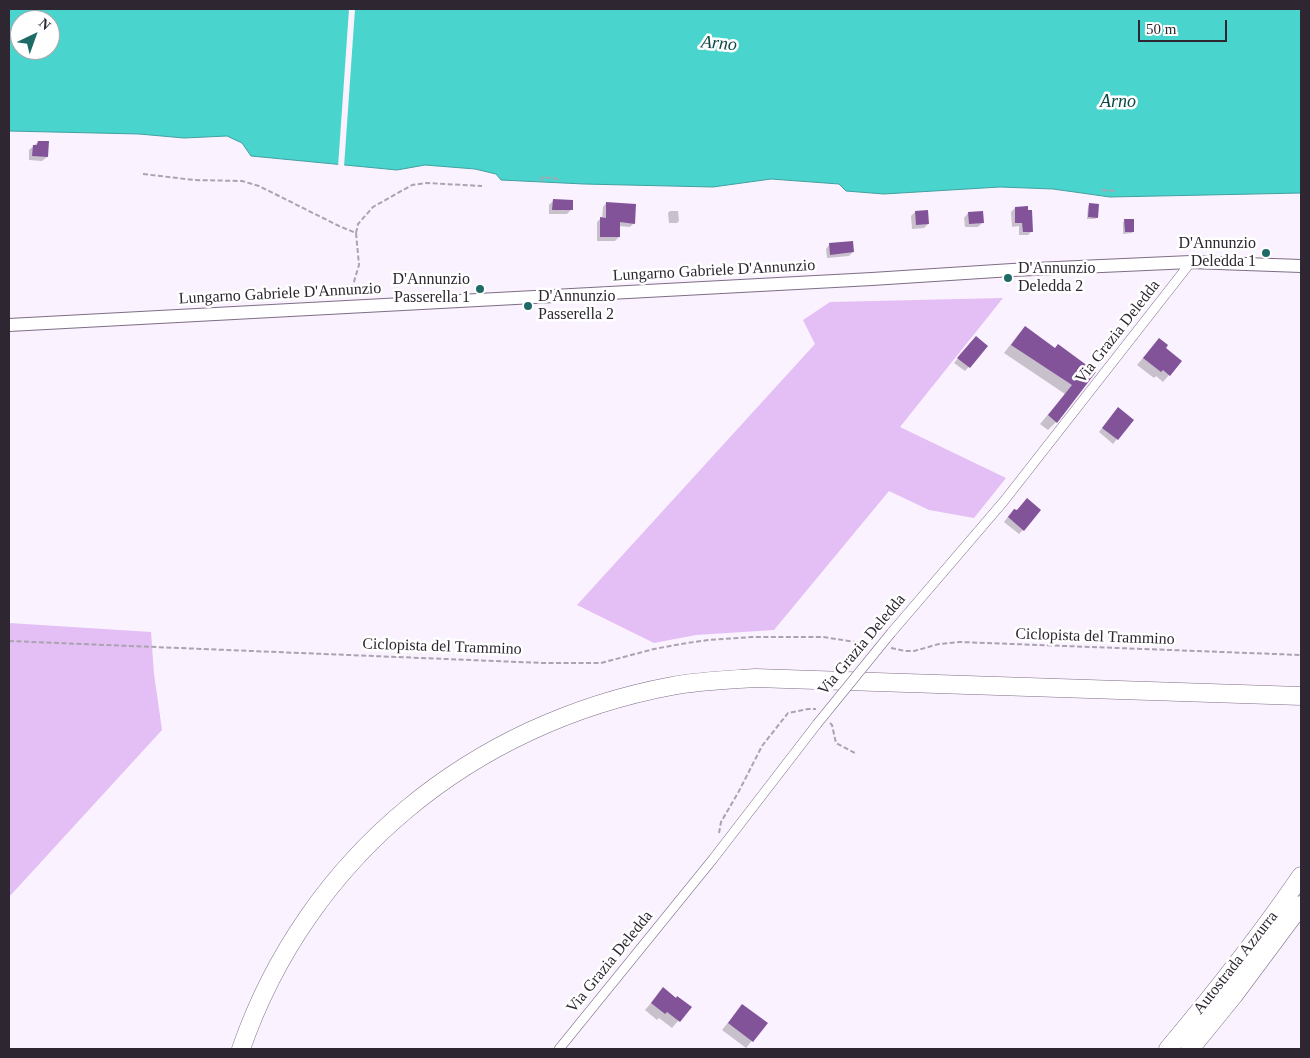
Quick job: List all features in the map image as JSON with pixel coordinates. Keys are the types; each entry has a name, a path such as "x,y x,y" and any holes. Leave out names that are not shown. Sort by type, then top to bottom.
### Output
{"highway":[{"path":"241,1049 255,1012 295,935 339,875 372,841 411,806 482,756 538,727 575,712 616,699 671,686 755,678 1301,696"},
{"name":"Autostrada Azzurra","path":"1168,1049 1220,986 1298,880"},
{"name":"Autostrada Azzurra","path":"1190,1049 1301,905"}],"main road":[{"name":"Lungarno Gabriele D'Annunzio","path":"9,326 1012,270 1191,262 1301,266"}],"street":[{"name":"Via Grazia Deledda","path":"559,1049 713,859 890,632 1004,501 1191,262"}],"path":[{"path":"143,174 194,180 242,181 259,186 339,226 356,232"},
{"path":"542,181 542,177 558,179"},
{"path":"346,307 359,265 356,232 358,224 373,207 412,185 426,183 482,186"},
{"path":"1102,190 1114,191"},
{"path":"1110,191 1110,197"},
{"name":"Ciclopista del Trammino","path":"9,641 543,663 601,663 654,648 708,640 752,637 823,637 871,644"},
{"name":"Ciclopista del Trammino","path":"888,648 914,651 939,644 960,642 1301,655"}],"shaded area":[{"path":"1003,298 900,427 1006,478 974,518 929,510 889,491 774,630 696,635 654,643 577,605 815,344 803,320 830,302"},
{"path":"9,623 151,632 154,674 162,730 9,897"}],"water":[{"name":"Arno","path":"9,9 1301,9 1301,193 1110,197 1053,189 1000,187 884,194 846,191 839,184 771,179 713,187 501,180 496,174 475,169 425,165 397,170 251,156 242,143 227,136 184,138 139,134 9,131"}],"pier":[{"path":"349,9 355,9 344,167 338,167"}],"building":[{"path":"38,141 49,141 48,157 32,156 33,145 37,145"},
{"path":"553,199 573,200 573,210 552,210"},
{"path":"606,202 636,204 635,224 620,222 620,237 600,237 600,217 606,218"},
{"path":"1089,203 1099,204 1098,218 1088,217"},
{"path":"1028,206 1028,210 1032,210 1033,232 1023,232 1022,223 1015,223 1015,207"},
{"path":"928,210 929,224 916,225 915,211"},
{"path":"983,211 984,223 969,224 968,212"},
{"path":"1124,219 1134,219 1134,232 1125,232"},
{"path":"853,241 854,252 830,255 829,243"},
{"path":"1025,326 1055,348 1058,344 1096,372 1057,423 1048,415 1072,385 1011,345"},
{"path":"976,336 988,346 970,368 957,358"},
{"path":"1159,338 1168,345 1166,348 1182,361 1170,376 1163,370 1161,372 1143,358"},
{"path":"1118,407 1134,420 1118,440 1102,428"},
{"path":"1027,498 1041,510 1024,531 1008,517"},
{"path":"663,987 676,998 677,996 692,1007 680,1022 667,1012 665,1014 651,1003"},
{"path":"742,1004 768,1023 753,1042 728,1023"}],"place":[{"name":"D'Annunzio Deledda 1","path":"1266,253"},
{"name":"D'Annunzio Deledda 2","path":"1008,278"},
{"name":"D'Annunzio Passerella 1","path":"480,289"},
{"name":"D'Annunzio Passerella 2","path":"528,306"}]}
